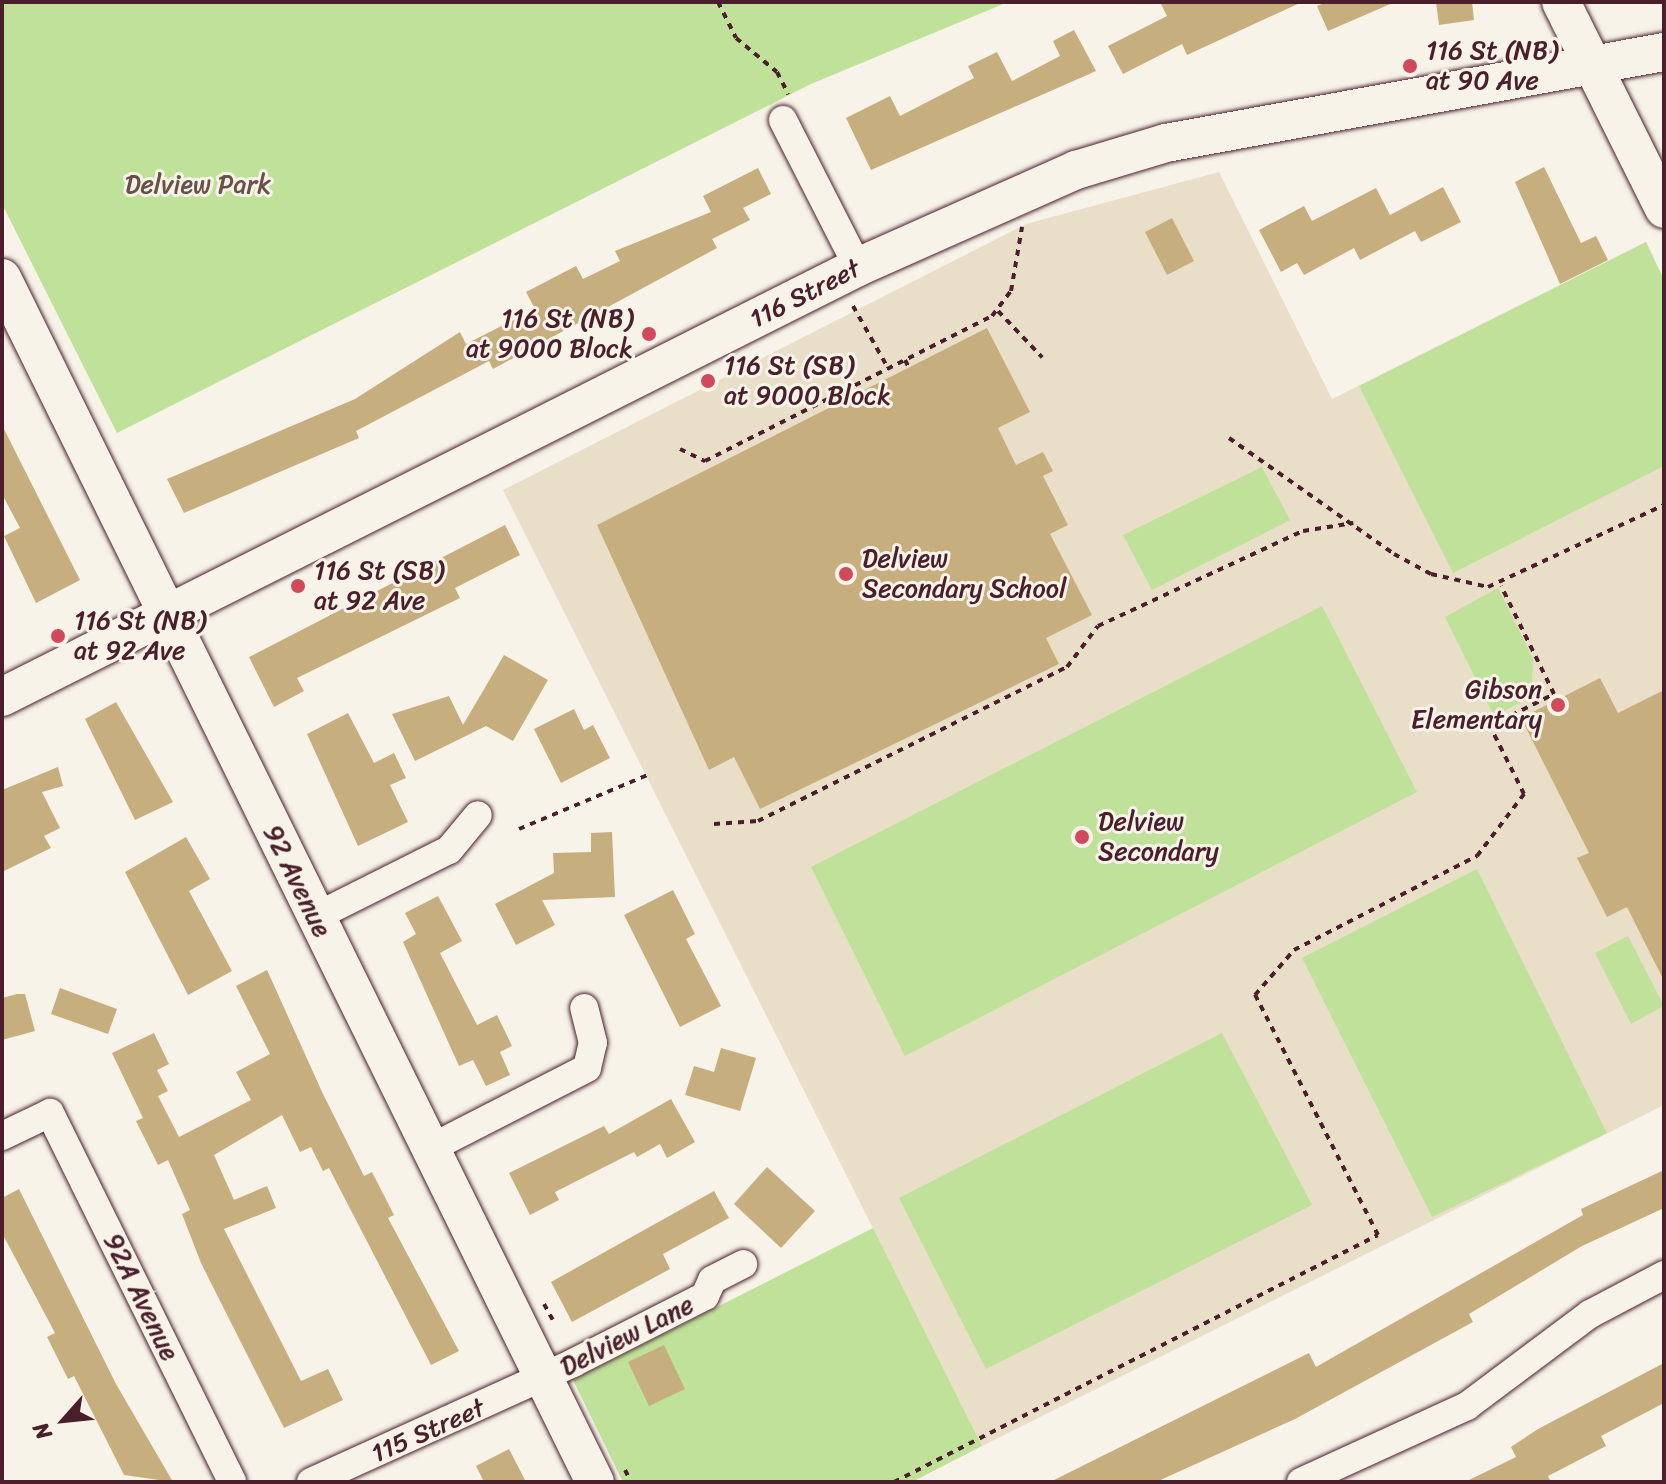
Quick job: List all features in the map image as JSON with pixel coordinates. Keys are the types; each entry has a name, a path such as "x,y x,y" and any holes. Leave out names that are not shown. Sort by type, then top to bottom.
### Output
{"street":[{"path":"1561,2 1664,209"},
{"name":"116 Street","path":"2,697 858,267 998,201 1166,143 1593,68 1664,52"},
{"path":"788,112 858,267"},
{"name":"92 Avenue","path":"2,278 595,1482"},
{"path":"315,917 449,850 478,815"},
{"path":"431,1148 587,1068 593,1043 584,1008"},
{"name":"92A Avenue","path":"2,1136 50,1113 232,1482"},
{"name":"Delview Lane","path":"544,1377 705,1296 712,1280 743,1264"},
{"path":"1301,1482 1467,1406 1590,1314 1664,1275"},
{"name":"115 Street","path":"311,1482 544,1377"}],"path":[{"path":"718,2 736,38 777,72 788,112"},
{"path":"680,449 705,461 998,311 1011,291 1023,224"},
{"path":"853,306 888,368"},
{"path":"998,311 1042,357"},
{"path":"905,360 909,368"},
{"path":"1229,438 1431,574 1501,586 1664,505"},
{"path":"714,824 758,821 1067,667 1098,626 1303,531 1353,523"},
{"path":"894,1482 1378,1235 1255,995 1294,950 1477,856 1524,794 1490,726 1554,694 1501,586"},
{"path":"519,829 650,774"}],"shaded area":[{"name":"Delview Secondary","path":"1219,172 1332,399 1646,242 1664,280 1664,1105 982,1446 503,490 1026,224"}],"green space":[{"name":"Delview Park","path":"2,2 1008,2 811,84 117,433 2,204"},
{"path":"1646,242 1664,280 1664,466 1453,573 1359,386"},
{"path":"1262,467 1290,520 1152,590 1123,535"},
{"path":"1498,588 1533,659 1531,697 1494,716 1445,617"},
{"path":"1322,606 1417,792 905,1056 811,867"},
{"path":"1477,869 1607,1133 1432,1217 1302,958"},
{"path":"1628,936 1664,1006 1631,1024 1595,953"},
{"path":"1222,1033 1312,1205 986,1369 899,1198"},
{"path":"873,1228 982,1446 912,1482 623,1482 573,1380"}],"building":[{"path":"1160,2 1302,2 1187,55 1182,44 1123,74 1108,46 1167,16"},
{"path":"1327,2 1395,2 1328,31 1317,6"},
{"path":"1436,2 1472,2 1474,20 1439,25"},
{"path":"1074,30 1096,71 871,170 846,118 890,96 900,116 974,78 968,66 997,52 1012,81 1060,56 1053,41"},
{"path":"1544,167 1581,243 1596,236 1608,260 1560,284 1515,182"},
{"path":"758,168 771,194 743,208 750,220 712,239 717,248 493,369 489,361 356,431 359,438 184,513 167,479 355,399 460,332 466,344 535,309 526,292 576,266 583,279 620,261 615,251 711,212 703,196"},
{"path":"1443,187 1461,222 1421,242 1415,231 1360,260 1354,248 1304,275 1297,263 1281,272 1259,230 1304,206 1312,221 1376,188 1390,215"},
{"path":"1172,218 1194,261 1167,275 1145,232"},
{"name":"Delview Secondary School","path":"987,328 1030,412 998,428 1016,465 1043,452 1053,471 1043,476 1068,525 1050,534 1092,615 1046,638 1059,664 760,809 734,757 709,770 597,525"},
{"path":"2,425 80,580 36,603 4,536 20,528 2,494"},
{"path":"505,525 520,555 455,588 460,598 297,678 304,691 274,707 249,657"},
{"path":"504,655 548,680 513,741 486,726 415,761 392,714 449,696 463,725"},
{"path":"1600,678 1618,713 1664,690 1664,981 1627,907 1607,917 1577,858 1589,853 1521,718"},
{"path":"116,702 173,802 135,820 85,719"},
{"path":"574,709 584,730 593,725 610,758 561,783 534,729"},
{"path":"348,713 374,763 394,753 406,778 390,785 408,822 358,846 307,734"},
{"path":"58,767 63,786 42,792 60,828 44,836 51,848 2,872 2,790"},
{"path":"612,832 615,897 542,900 555,925 516,945 495,904 554,873 553,853 591,852 591,833"},
{"path":"186,837 210,879 189,891 232,971 188,995 125,872"},
{"path":"673,890 695,934 686,939 721,1006 680,1027 624,915"},
{"path":"438,896 462,941 440,953 477,1025 497,1015 512,1046 500,1052 510,1075 486,1086 473,1060 459,1066 403,942 416,934 405,913"},
{"path":"267,970 364,1176 372,1172 394,1215 388,1218 459,1351 431,1365 329,1168 323,1171 311,1147 300,1152 282,1115 214,1155 234,1200 267,1186 276,1208 224,1229 301,1381 328,1369 343,1400 284,1428 201,1263 182,1214 190,1210 168,1160 158,1165 136,1121 143,1118 112,1053 154,1033 169,1064 157,1070 168,1091 158,1096 179,1137 251,1100 236,1072 270,1054 236,986"},
{"path":"60,988 117,1009 108,1034 51,1014"},
{"path":"25,994 35,1031 2,1040 2,998"},
{"path":"721,1048 756,1058 740,1111 685,1095 694,1066 714,1072"},
{"path":"671,1099 695,1142 667,1158 660,1144 637,1157 634,1152 555,1192 559,1200 530,1215 509,1173 604,1126 609,1134"},
{"path":"767,1167 815,1211 781,1248 734,1204"},
{"path":"1664,1170 1664,1208 1582,1246 1469,1314 1473,1322 1295,1419 1156,1482 1050,1482 1309,1353 1316,1367 1583,1215 1581,1209"},
{"path":"19,1189 116,1384 173,1482 124,1475 74,1376 68,1379 47,1337 55,1333 2,1233 2,1198"},
{"path":"714,1191 729,1218 663,1254 670,1269 572,1322 551,1282"},
{"path":"664,1345 685,1389 649,1406 628,1362"},
{"path":"1664,1363 1664,1403 1601,1436 1606,1446 1548,1476 1551,1482 1465,1482 1516,1457 1511,1447 1538,1429"},
{"path":"509,1449 526,1482 484,1482 476,1466"}],"place":[{"name":"116 St (NB) at 90 Ave","path":"1410,66"},
{"name":"116 St (NB) at 9000 Block","path":"649,334"},
{"name":"116 St (SB) at 9000 Block","path":"708,381"},
{"name":"Delview Secondary School","path":"846,574"},
{"name":"116 St (SB) at 92 Ave","path":"298,586"},
{"name":"116 St (NB) at 92 Ave","path":"58,636"},
{"name":"Gibson Elementary","path":"1558,705"},
{"name":"Delview Secondary","path":"1082,837"}]}
